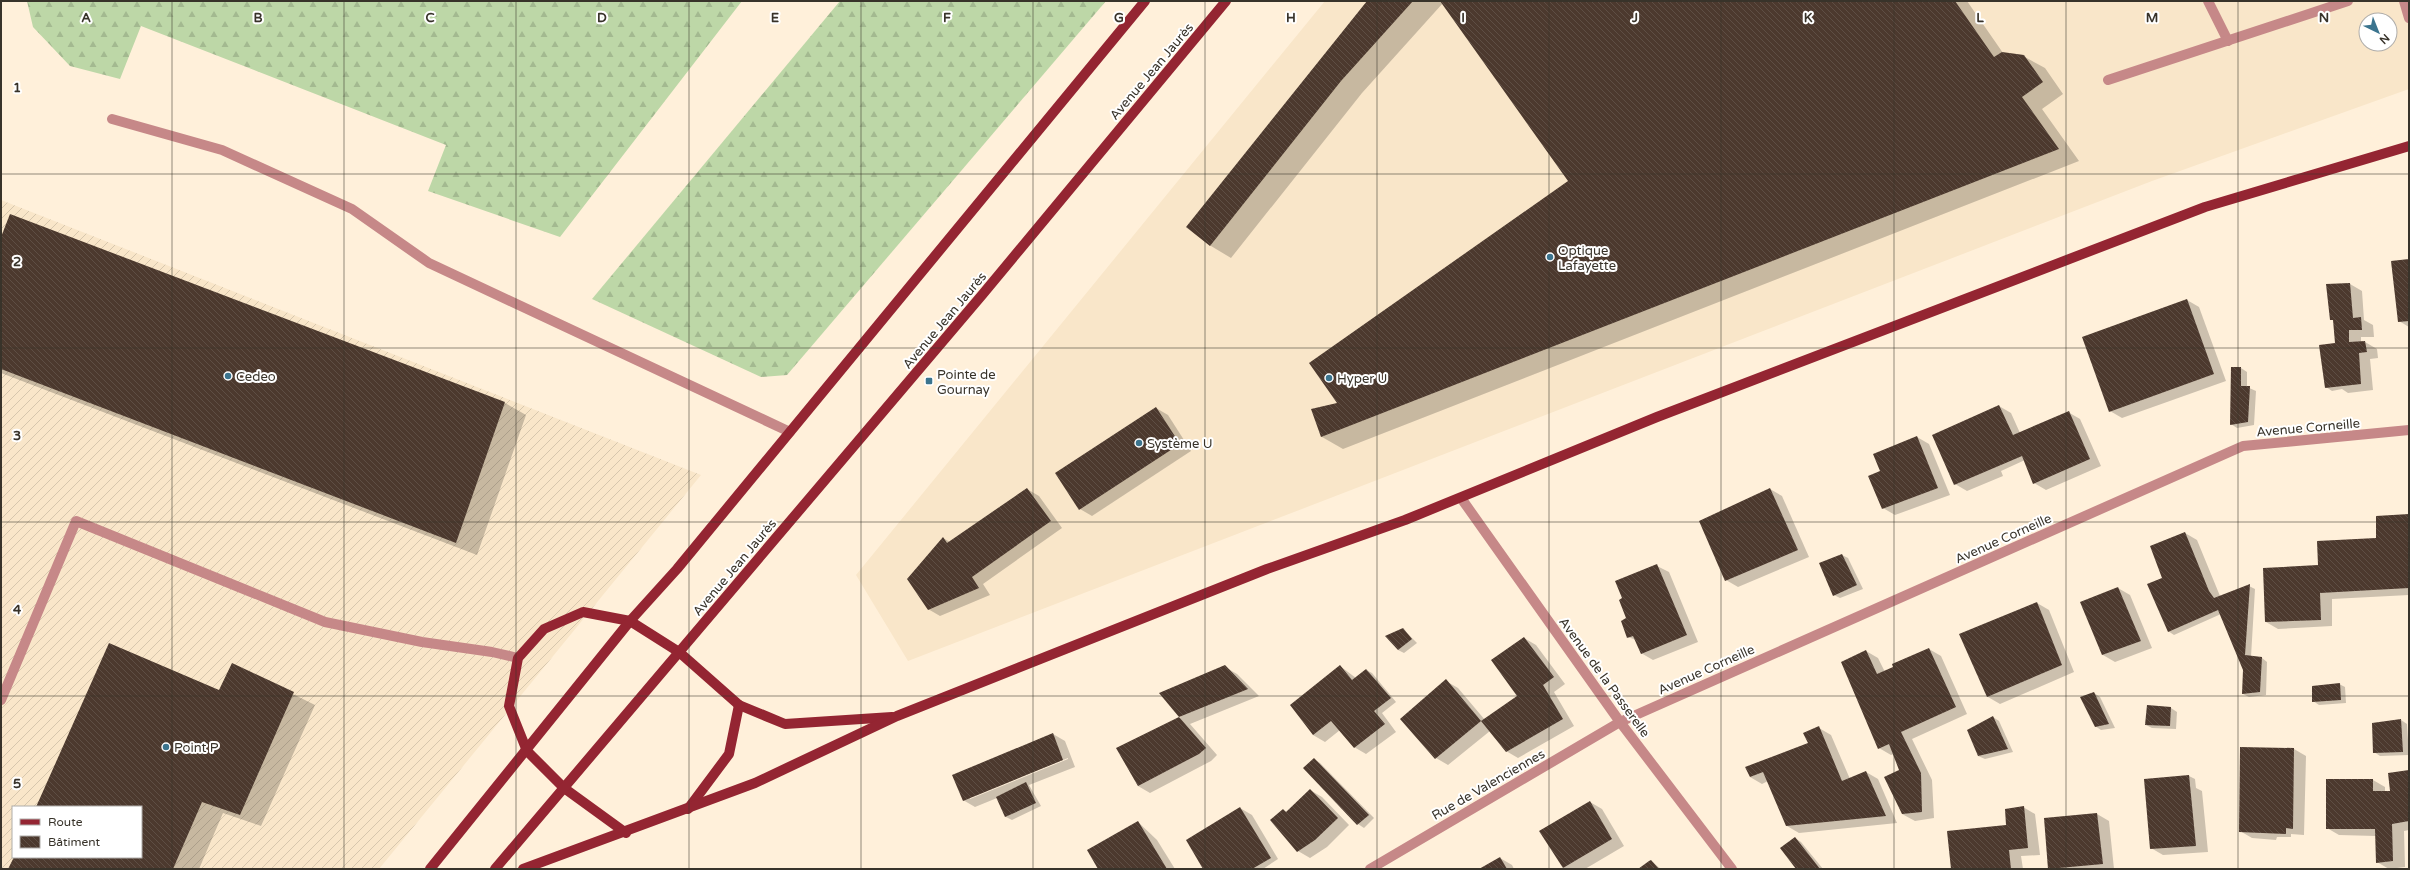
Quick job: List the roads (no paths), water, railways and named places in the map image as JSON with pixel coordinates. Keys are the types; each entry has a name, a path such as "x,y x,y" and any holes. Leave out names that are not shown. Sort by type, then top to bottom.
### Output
{"main road":[{"path":"430,869 630,622 677,569 1145,1"},
{"name":"Avenue Jean Jaurès","path":"496,869 972,307 1226,1"},
{"path":"523,869 688,809 782,772 897,716 1267,569 1461,498 1657,417 2205,207 2409,146"},
{"path":"626,832 564,788 527,751 509,706 518,658 544,629 583,612 630,622 679,652 739,705 785,724 897,716"},
{"path":"688,809 729,754 739,705"}],"street":[{"path":"2208,1 2228,40"},
{"path":"2108,80 2348,1"},
{"path":"2404,1 2409,18"},
{"path":"112,119 222,150 352,209 429,263 790,432"},
{"name":"Avenue Corneille","path":"1620,722 2243,446 2409,430"},
{"name":"Avenue de la Passerelle","path":"1461,498 1620,722 1732,869"},
{"path":"1,700 76,521 325,622 422,642 492,652 518,658"},
{"name":"Rue de Valenciennes","path":"1370,869 1620,722"}],"place":[{"name":"Optique Lafayette","path":"1550,257"},
{"name":"Cedeo","path":"228,376"},
{"name":"Hyper U","path":"1329,378"},
{"name":"Pointe de Gournay","path":"929,381"},
{"name":"Système U","path":"1139,443"},
{"name":"Point P","path":"166,747"}]}
